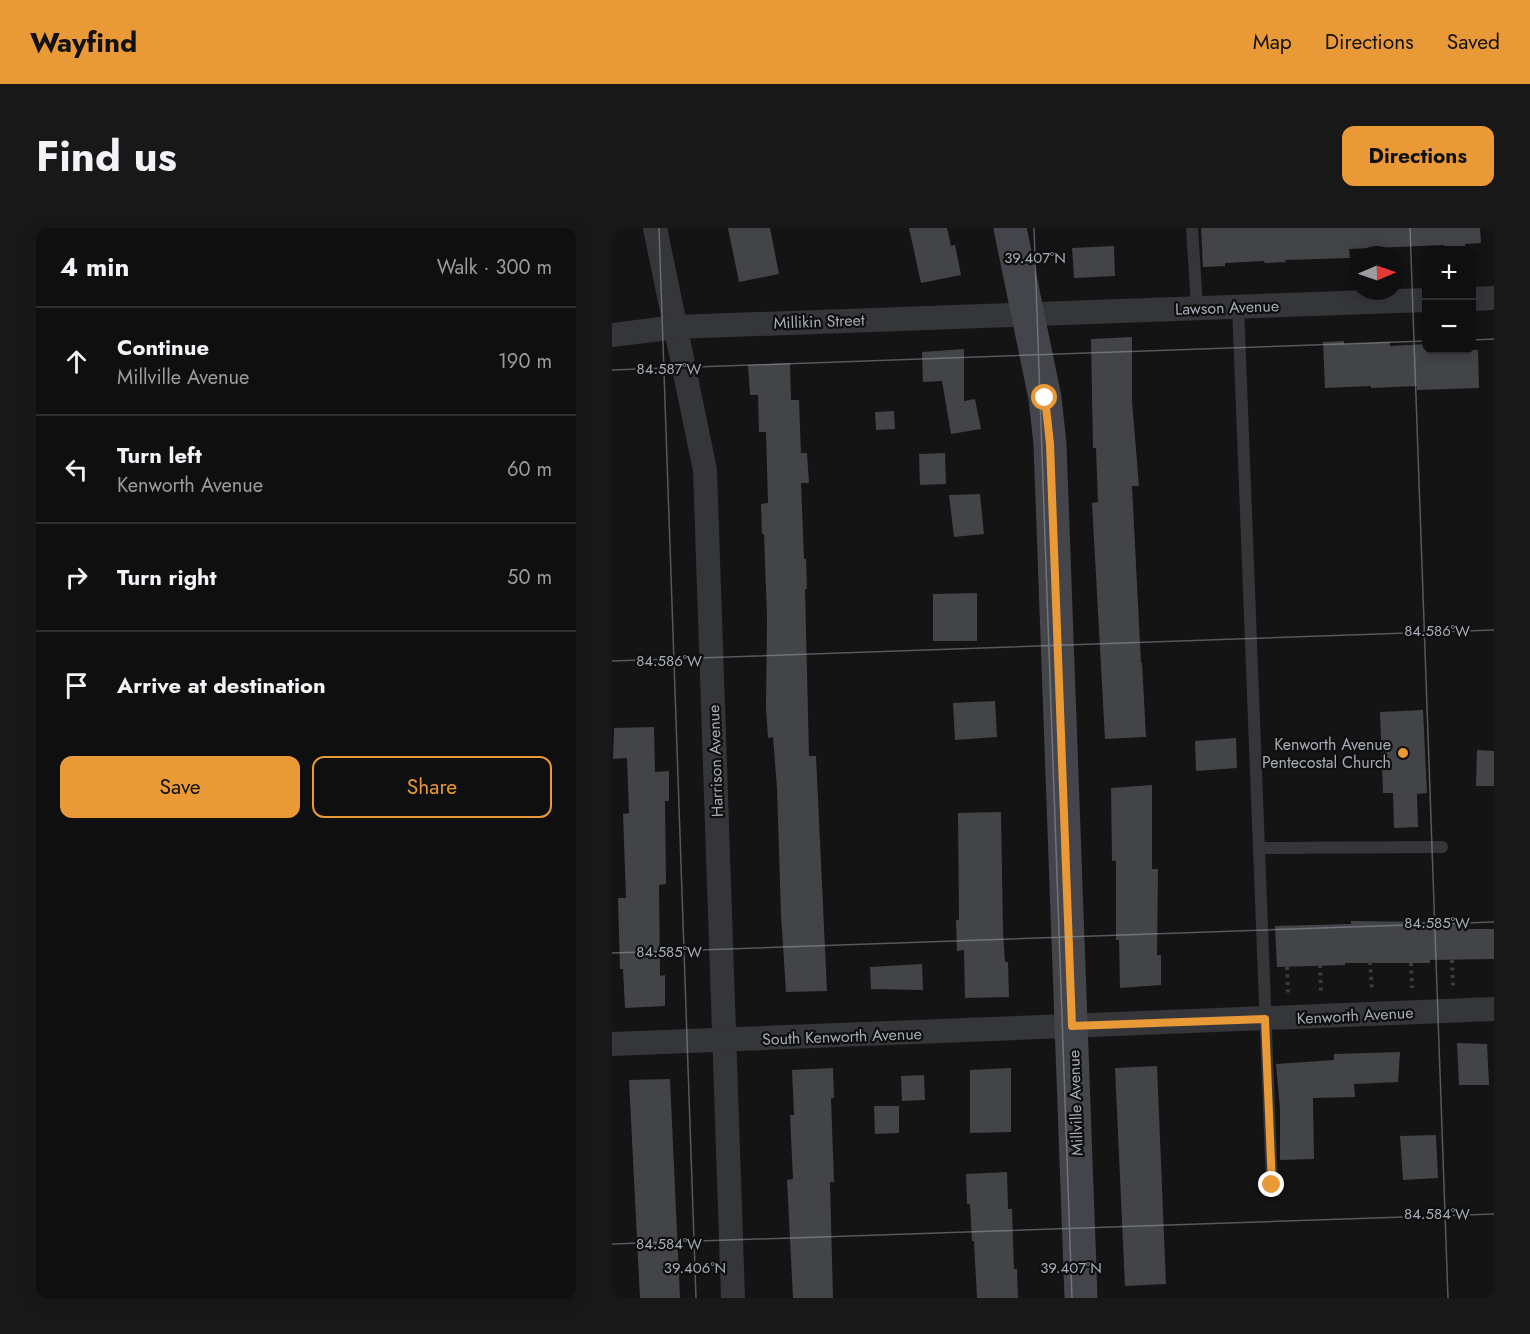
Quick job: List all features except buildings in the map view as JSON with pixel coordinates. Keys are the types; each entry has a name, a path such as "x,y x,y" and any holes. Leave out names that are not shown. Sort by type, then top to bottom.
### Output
{"main road":[{"name":"Millville Avenue","path":"1010,228 1045,398 1050,444 1081,1298"}],"street":[{"name":"Harrison Avenue","path":"655,228 705,470 733,1298"},
{"path":"1476,299 1494,298"},
{"name":"Lawson Avenue","path":"1027,314 1422,300"},
{"name":"Millikin Street","path":"612,335 676,327 1027,314"},
{"name":"Kenworth Avenue","path":"1072,1026 1494,1009"},
{"name":"South Kenworth Avenue","path":"612,1044 1072,1026"}],"lane":[{"path":"1192,228 1197,308"},
{"path":"1238,306 1272,1185"},
{"path":"1259,848 1442,847"}],"path":[{"path":"1452,960 1453,987"},
{"path":"1370,962 1371,990"},
{"path":"1411,963 1412,988"},
{"path":"1320,965 1321,992"},
{"path":"1287,967 1288,994"}],"place":[{"name":"Kenworth Avenue Pentecostal Church","path":"1403,753"}],"route":[{"path":"1045,398 1050,444 1072,1026 1265,1019 1272,1185"}]}
